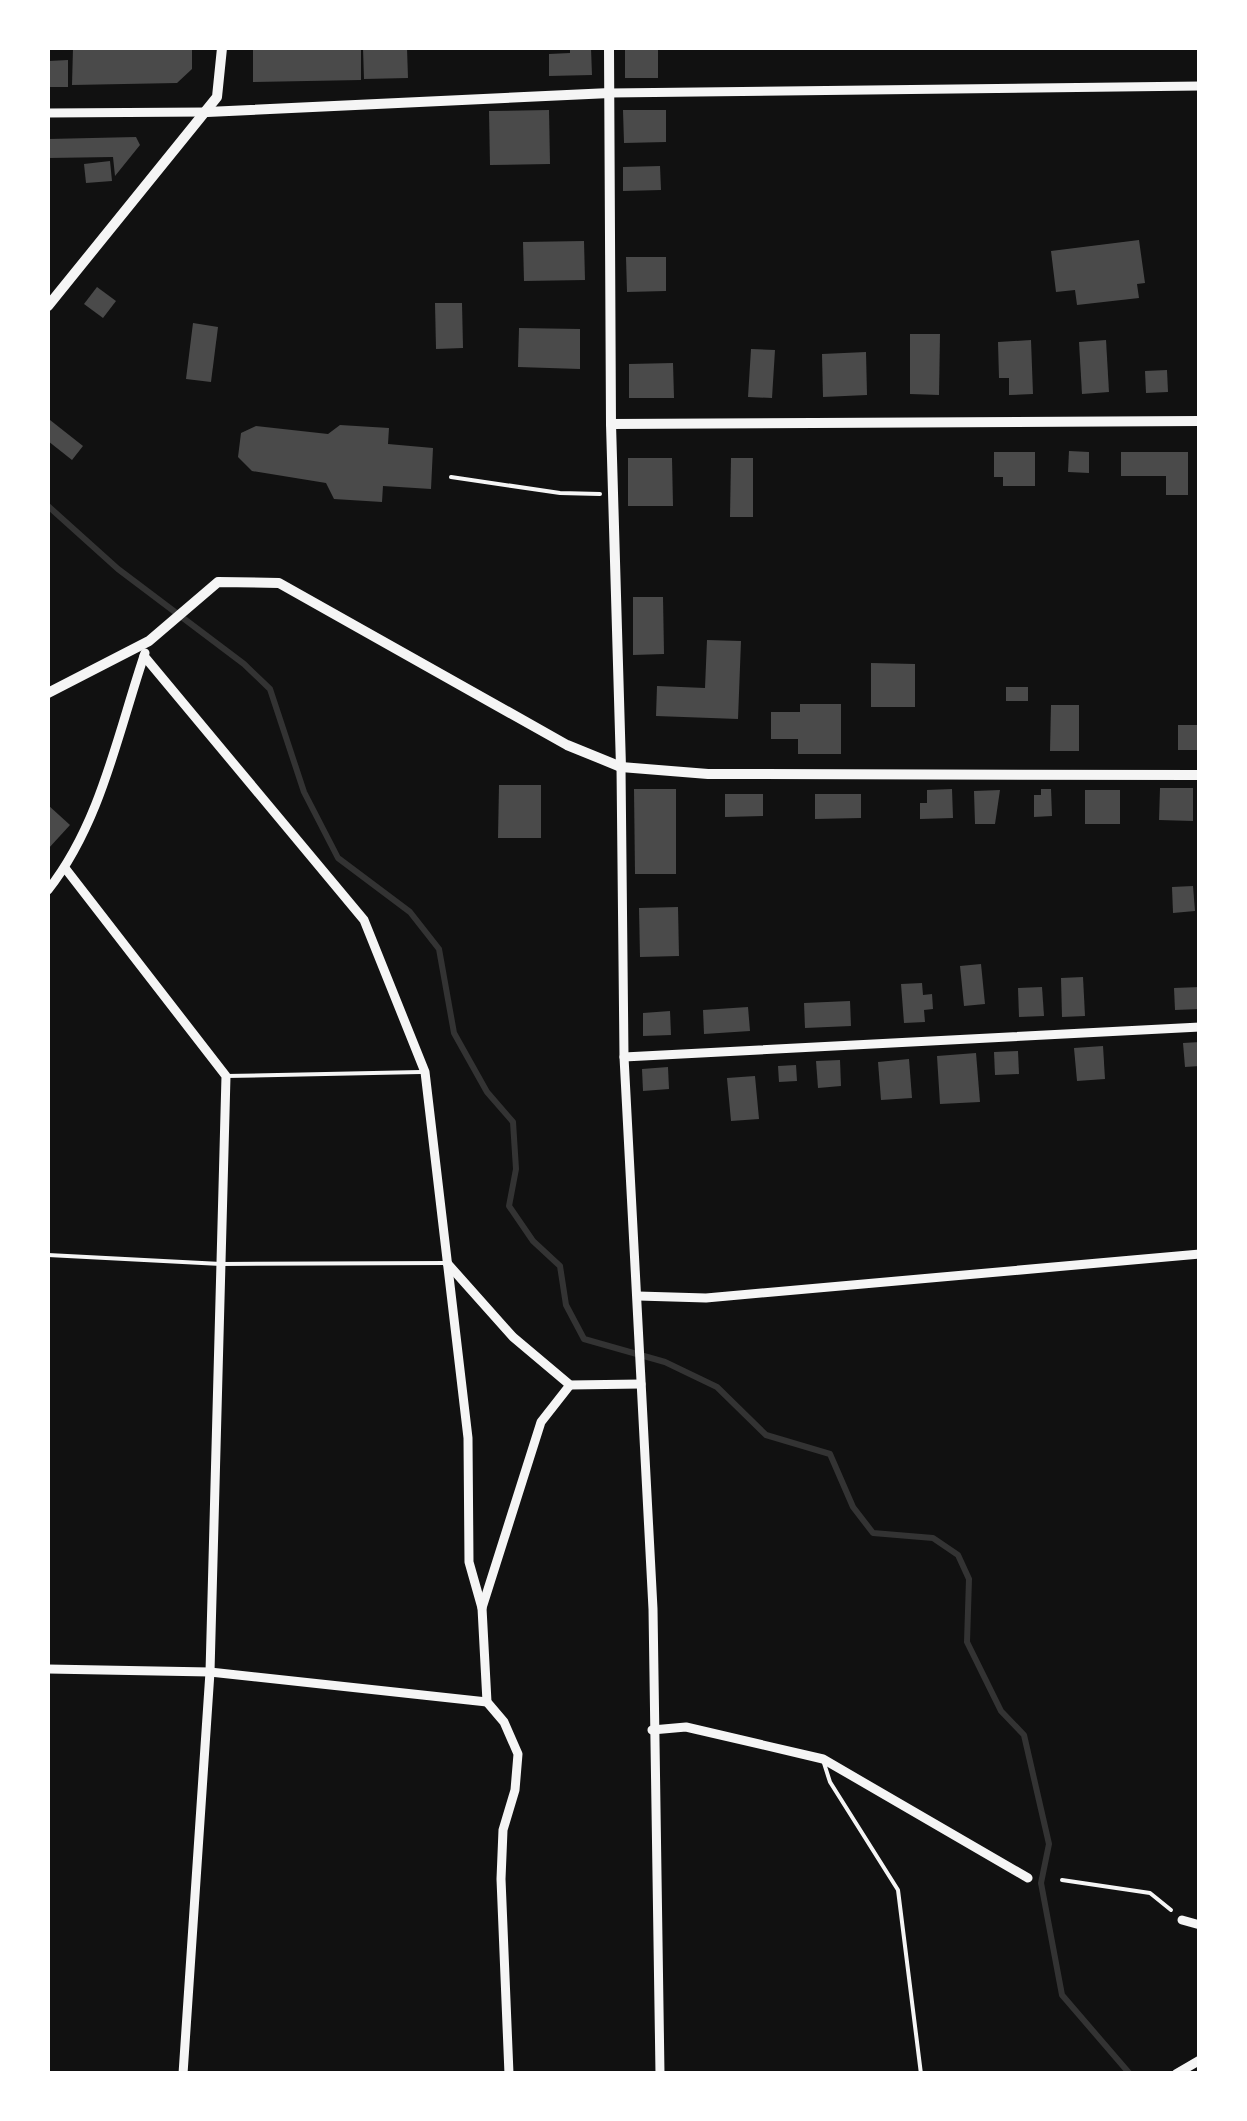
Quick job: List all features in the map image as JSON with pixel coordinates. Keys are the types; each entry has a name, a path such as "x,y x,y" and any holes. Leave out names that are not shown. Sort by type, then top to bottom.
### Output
{"street":[{"path":"48,306 206,112 221,79 222,48"},
{"path":"609,48 611,424 624,1057 652,1610 660,2074"},
{"path":"48,113 206,112 610,93 1200,86"},
{"path":"611,424 1200,422"},
{"path":"48,693 149,641 218,582 280,584 567,745 620,767 708,774 1200,774"},
{"path":"48,890 64,868 108,770 149,641"},
{"path":"144,656 364,920 425,1072 468,1438 469,1562 482,1608 488,1702 504,1722 518,1754 515,1790 503,1830 501,1879 509,2074"},
{"path":"64,868 226,1076 210,1672 183,2074"},
{"path":"624,1057 1200,1027"},
{"path":"638,1296 706,1298 1200,1254"},
{"path":"447,1263 513,1337 570,1385 641,1384"},
{"path":"482,1608 541,1422 570,1385"},
{"path":"48,1669 210,1672 488,1702"},
{"path":"652,1730 686,1727 822,1759 1028,1878"},
{"path":"1182,1920 1200,1925"},
{"path":"1176,2074 1200,2060"}],"lane":[{"path":"226,1076 425,1072"},
{"path":"48,1255 221,1264 447,1263"},
{"path":"822,1759 830,1782 898,1890 921,2074"}],"path":[{"path":"451,476 560,493 613,494"},
{"path":"1062,1880 1150,1894 1182,1920"}],"building":[{"path":"73,48 192,48 192,69 177,83 72,85"},
{"path":"253,48 361,48 361,80 253,82"},
{"path":"363,48 407,48 408,78 364,79"},
{"path":"570,48 591,48 592,75 549,76 549,54 570,53"},
{"path":"625,50 658,50 658,78 625,78"},
{"path":"68,60 68,87 48,87 48,61"},
{"path":"549,110 550,164 490,165 489,111"},
{"path":"623,110 666,110 666,142 624,143"},
{"path":"136,137 140,145 115,176 113,157 48,158 48,139"},
{"path":"110,161 112,181 86,183 84,164"},
{"path":"660,166 661,190 623,191 623,167"},
{"path":"1139,240 1145,283 1137,284 1139,298 1077,305 1075,290 1056,292 1051,251"},
{"path":"584,241 585,280 524,281 523,242"},
{"path":"626,257 666,257 666,291 627,292"},
{"path":"97,287 116,301 103,318 84,304"},
{"path":"435,303 462,303 463,348 436,349"},
{"path":"193,323 218,327 211,382 186,379"},
{"path":"519,328 580,329 580,369 518,367"},
{"path":"910,334 940,334 939,395 910,394"},
{"path":"1031,340 1033,394 1009,395 1009,378 999,378 998,342"},
{"path":"1106,340 1109,392 1082,394 1079,342"},
{"path":"751,349 775,350 772,398 748,397"},
{"path":"866,352 867,395 823,397 822,354"},
{"path":"673,363 674,398 629,398 629,364"},
{"path":"1167,370 1168,392 1146,393 1145,371"},
{"path":"50,420 83,446 72,460 48,441"},
{"path":"340,425 389,428 388,444 433,448 431,489 383,486 382,502 334,499 326,483 252,471 238,457 241,433 256,426 328,434"},
{"path":"1069,451 1089,452 1089,473 1068,472"},
{"path":"994,452 1035,452 1035,486 1003,486 1003,477 994,477"},
{"path":"1121,452 1188,452 1188,495 1166,495 1166,476 1121,476"},
{"path":"628,458 672,458 673,506 628,506"},
{"path":"731,458 753,458 753,517 730,517"},
{"path":"633,597 663,597 664,654 633,655"},
{"path":"707,640 741,641 738,719 656,716 657,686 705,688"},
{"path":"871,663 915,664 915,707 871,707"},
{"path":"1006,687 1028,687 1028,701 1006,701"},
{"path":"800,704 841,704 841,754 798,754 798,739 771,739 771,712 800,712"},
{"path":"1051,705 1079,705 1079,751 1050,751"},
{"path":"1178,725 1199,725 1199,750 1178,750"},
{"path":"499,785 541,785 541,838 498,838"},
{"path":"1160,788 1193,788 1193,821 1159,820"},
{"path":"634,789 676,789 676,874 635,874"},
{"path":"952,789 953,818 920,819 920,803 927,803 927,790"},
{"path":"1041,789 1051,789 1052,816 1034,817 1034,795 1041,795"},
{"path":"1000,790 995,824 975,824 974,791"},
{"path":"1085,790 1120,790 1120,824 1085,824"},
{"path":"725,794 763,794 763,816 725,817"},
{"path":"815,794 861,794 861,818 815,819"},
{"path":"48,805 70,825 48,849"},
{"path":"1193,886 1195,911 1173,913 1172,887"},
{"path":"678,907 679,956 640,957 639,908"},
{"path":"981,964 985,1004 964,1006 960,966"},
{"path":"1083,977 1085,1016 1062,1017 1061,978"},
{"path":"922,983 923,995 932,994 933,1009 924,1010 925,1022 904,1023 901,984"},
{"path":"1042,987 1044,1016 1019,1017 1018,988"},
{"path":"1200,987 1200,1009 1175,1010 1174,988"},
{"path":"850,1001 851,1026 805,1028 804,1003"},
{"path":"748,1007 750,1031 704,1034 703,1010"},
{"path":"670,1011 671,1035 643,1036 643,1013"},
{"path":"1200,1042 1200,1066 1185,1067 1183,1043"},
{"path":"1103,1046 1105,1079 1077,1081 1074,1048"},
{"path":"1018,1051 1019,1074 995,1075 994,1052"},
{"path":"976,1053 980,1102 940,1104 937,1056"},
{"path":"909,1059 912,1098 881,1100 878,1062"},
{"path":"840,1060 841,1086 818,1088 816,1061"},
{"path":"796,1065 797,1081 779,1082 778,1066"},
{"path":"668,1067 669,1089 643,1091 642,1069"},
{"path":"755,1076 759,1119 731,1121 727,1078"}],"waterway":[{"path":"48,506 118,569 244,664 270,689 304,792 338,858 410,912 439,949 454,1033 487,1092 513,1122 516,1169 509,1206 533,1241 560,1266 566,1305 584,1339 665,1362 717,1387 766,1435 830,1454 853,1507 873,1533 933,1538 958,1555 969,1579 967,1642 1001,1711 1024,1735 1049,1844 1041,1883 1062,1995 1130,2074"}]}
